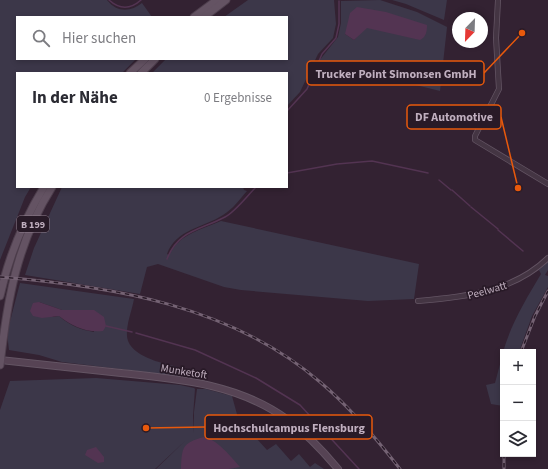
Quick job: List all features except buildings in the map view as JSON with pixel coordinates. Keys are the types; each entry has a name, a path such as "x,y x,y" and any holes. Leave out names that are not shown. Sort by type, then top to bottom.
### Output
{"main road":[{"path":"195,16 217,0"},
{"path":"205,16 226,0"},
{"path":"131,72 144,60"},
{"path":"143,72 154,60"},
{"name":"B 199","path":"0,296 10,261 22,230 43,188"},
{"name":"B 199","path":"0,364 6,312 18,262 37,214 51,188"}],"street":[{"path":"498,0 496,38 499,89 475,136 475,140 548,184"},
{"name":"Peelwatt","path":"418,301 474,295 505,286 525,276 548,258"},
{"name":"Munketoft","path":"0,360 184,380 218,386 256,401 288,420 318,446 338,469"}],"shaded area":[{"path":"0,0 107,0 115,7 124,10 133,8 142,3 151,16 16,16 16,60 135,60 123,72 16,72 16,188 30,188 25,197 0,260"},
{"path":"248,0 334,0 336,24 333,38 318,54 300,92 288,105 288,72 153,72 165,60 288,60 288,16 225,16"},
{"path":"380,0 417,12 447,27 440,91 319,61 338,37 341,23 341,1","holes":["386,12 365,28 354,40 345,34"]},
{"path":"392,0 447,0 444,20 406,4"},
{"path":"357,7 386,12 427,25 426,34 420,40 367,28 354,40 345,34 350,13"},
{"path":"62,188 243,188 247,191 230,210 223,215 183,234 171,246 167,254 169,255 178,242 184,238 221,221 419,264 414,299 368,301 241,290 224,287 158,264 147,267 140,294 25,275 34,248"},
{"path":"548,261 548,270 545,275 548,276 548,287 532,316 520,349 504,349 524,302 541,274 539,270"},
{"path":"20,283 134,299 128,322 127,336 130,344 136,351 145,357 168,365 199,372 195,378 62,362 39,355 9,350 7,333","holes":["39,302 62,310 94,310 94,332 75,327 59,316 53,317"]},
{"path":"39,302 62,310 94,310 104,317 106,326 103,331 91,331 74,326 59,316 42,318 33,316 30,311 33,303"},
{"path":"500,364 500,406 491,404 486,385 495,383"},
{"path":"96,378 180,385 194,388 193,416 194,433 194,412 197,389 206,389 232,396 238,418 267,450 276,444 291,461 299,454 310,467 315,463 324,469 156,469 186,440 155,469 0,469 0,410 10,381"},
{"path":"204,437 219,445 240,467 229,469 181,469 183,451 187,444 191,441"},
{"path":"96,447 104,457 104,462 98,463 85,455 87,450"}],"waterway":[{"path":"109,0 121,7 129,7 141,0"},
{"path":"288,110 307,89 322,54 336,38 339,24 339,1"},
{"path":"288,173 337,164 372,161 428,173"},
{"path":"439,180 451,190"},
{"path":"167,259 177,242 184,236 229,215 255,188"},
{"path":"452,190 470,206"},
{"path":"471,207 498,229"},
{"path":"498,230 523,251"},
{"path":"106,326 132,332"},
{"path":"136,333 195,350 256,378 300,405 359,469"}],"railway":[{"path":"0,277 42,281 127,294 169,304 210,318 249,335 286,356 320,382 363,424 400,469"},
{"path":"522,349 535,316 548,291"},
{"path":"504,457 504,469"}],"place":[{"name":"Trucker Point Simonsen GmbH","path":"522,33"},
{"name":"DF Automotive","path":"518,188"},
{"name":"Hochschulcampus Flensburg","path":"146,428"}]}
